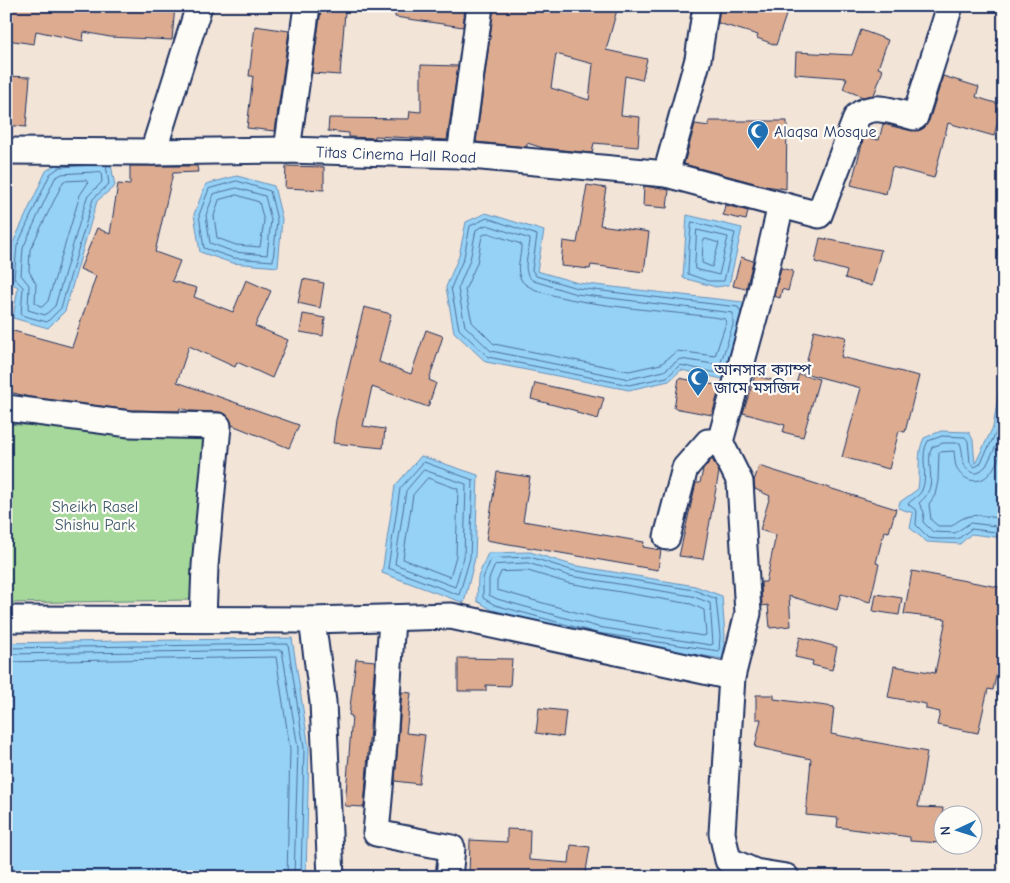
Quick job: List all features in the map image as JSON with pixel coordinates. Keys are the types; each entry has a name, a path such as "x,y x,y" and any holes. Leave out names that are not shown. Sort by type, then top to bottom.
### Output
{"street":[{"path":"153,152 199,6"},
{"path":"287,150 307,6"},
{"path":"460,155 480,6"},
{"path":"666,174 698,59 706,6"},
{"name":"Titas Cinema Hall Road","path":"6,151 153,152 287,150 460,155 666,174 819,215 857,116 865,110 876,107 915,117 950,6"},
{"path":"781,205 758,303 720,442 740,482 748,613 732,676 722,833 728,860 755,872 786,877"},
{"path":"6,408 130,424 218,426 205,566 203,619"},
{"path":"667,537 685,468 708,442 720,442"},
{"path":"6,619 312,620 451,616 732,676"},
{"path":"392,619 376,833 452,848 449,877"},
{"path":"312,620 323,702 331,877"}],"green space":[{"name":"Sheikh Rasel Shishu Park","path":"6,424 206,436 192,600 6,603"}],"water":[{"path":"110,159 115,186 97,201 65,311 48,328 13,318 18,287 9,282 12,245 46,171 58,163"},
{"path":"237,176 274,186 282,219 278,267 232,263 200,252 194,214 206,184"},
{"path":"486,213 544,231 537,271 578,283 743,302 746,313 727,380 681,370 669,381 629,390 486,362 454,332 446,287 459,256 466,222"},
{"path":"687,215 742,228 729,285 716,287 683,278"},
{"path":"1004,360 1004,538 971,534 960,544 927,542 910,528 913,513 898,508 900,502 918,489 919,456 924,438 941,431 969,432 973,440 975,464 993,427"},
{"path":"421,456 478,475 475,558 464,603 382,573 395,486"},
{"path":"530,552 572,565 695,586 722,596 725,636 723,659 596,638 492,610 477,601 478,577 488,553"},
{"path":"292,638 309,748 306,877 6,877 6,643"}],"building":[{"path":"12,6 175,6 172,40 110,37 84,32 83,41 36,31 34,44 7,40"},
{"path":"396,6 465,6 463,27 395,17"},
{"path":"494,6 618,6 606,50 647,59 642,80 625,76 621,115 640,117 638,147 594,143 592,153 543,148 527,143 527,147 476,142","holes":["556,54 593,64 589,100 551,88"]},
{"path":"720,6 789,6 776,45 757,38 758,35 718,23"},
{"path":"321,10 345,12 340,75 312,73"},
{"path":"255,26 289,31 275,131 247,128 253,76 249,76"},
{"path":"861,30 888,40 878,68 883,70 874,95 863,97 843,89 847,78 795,74 796,52 852,55"},
{"path":"421,65 458,66 447,140 375,136 375,138 349,137 349,133 328,131 329,118 409,119 410,111 421,112"},
{"path":"6,76 30,77 26,127 6,125"},
{"path":"943,76 979,87 976,97 1002,105 994,136 948,123 934,178 892,167 886,194 851,185 864,137 879,140 883,124 912,131 924,128 929,121"},
{"path":"709,121 787,121 786,189 765,186 684,164 695,124 709,126"},
{"path":"130,166 197,166 198,172 173,173 155,252 180,261 172,281 197,288 194,297 233,312 246,280 271,291 255,326 288,340 272,378 237,362 235,367 189,346 177,382 299,425 289,448 232,425 226,414 219,412 190,411 180,408 179,411 131,410 29,397 6,391 6,329 72,347 96,276 80,269 97,228 110,234 118,184 130,185"},
{"path":"286,166 324,167 324,190 285,188"},
{"path":"587,185 606,188 600,225 649,232 644,272 591,265 590,269 561,266 563,241 577,243"},
{"path":"644,186 669,190 667,208 643,206"},
{"path":"725,205 748,211 746,220 723,215"},
{"path":"820,238 881,250 872,286 845,278 847,271 815,262"},
{"path":"741,257 753,261 746,289 733,286"},
{"path":"781,268 793,271 788,291 782,289 780,298 774,296"},
{"path":"303,279 324,283 320,308 298,303"},
{"path":"364,307 391,314 379,362 411,374 426,330 443,336 429,380 436,383 428,407 372,387 363,426 385,429 383,448 333,443 336,420"},
{"path":"303,314 325,318 323,336 300,332"},
{"path":"814,330 846,337 841,357 919,376 905,432 899,431 889,469 842,457 861,388 804,373"},
{"path":"799,374 819,379 803,437 783,432 785,425 743,413 755,375 795,387"},
{"name":"আনসার ক্যাম্প জামে মসজিদ","path":"679,378 720,386 712,415 674,408"},
{"path":"535,383 604,398 598,419 577,413 577,411 531,399"},
{"path":"712,459 719,472 703,559 679,556 696,483 700,483 703,470"},
{"path":"759,466 896,509 889,532 884,531 876,563 879,564 870,602 841,594 837,610 789,596 791,626 770,628 768,605 762,606 761,582 766,582 776,535 760,530 770,496 755,489 754,481"},
{"path":"497,472 530,477 523,521 644,542 643,547 661,550 658,570 486,540"},
{"path":"912,571 1004,588 1004,639 993,690 988,689 978,733 937,725 940,712 926,709 926,704 888,697 894,666 935,673 946,619 904,614"},
{"path":"876,594 902,598 899,615 873,611"},
{"path":"800,637 837,647 832,670 812,665 813,661 795,657"},
{"path":"458,658 512,659 510,686 486,685 486,691 458,691"},
{"path":"356,659 375,661 364,807 345,806 352,716 349,715"},
{"path":"402,692 411,693 406,733 425,735 419,784 395,781"},
{"path":"756,695 774,695 774,699 834,707 831,734 927,752 918,807 932,808 932,842 910,841 910,837 837,827 838,818 806,815 811,759 755,747 761,719 756,719"},
{"path":"539,708 566,711 563,737 536,733"},
{"path":"507,829 530,830 529,860 569,863 571,845 590,847 585,877 469,877 470,840 507,842"}],"place":[{"name":"Alaqsa Mosque","path":"758,150"},
{"name":"আনসার ক্যাম্প জামে মসজিদ","path":"698,397"}]}
